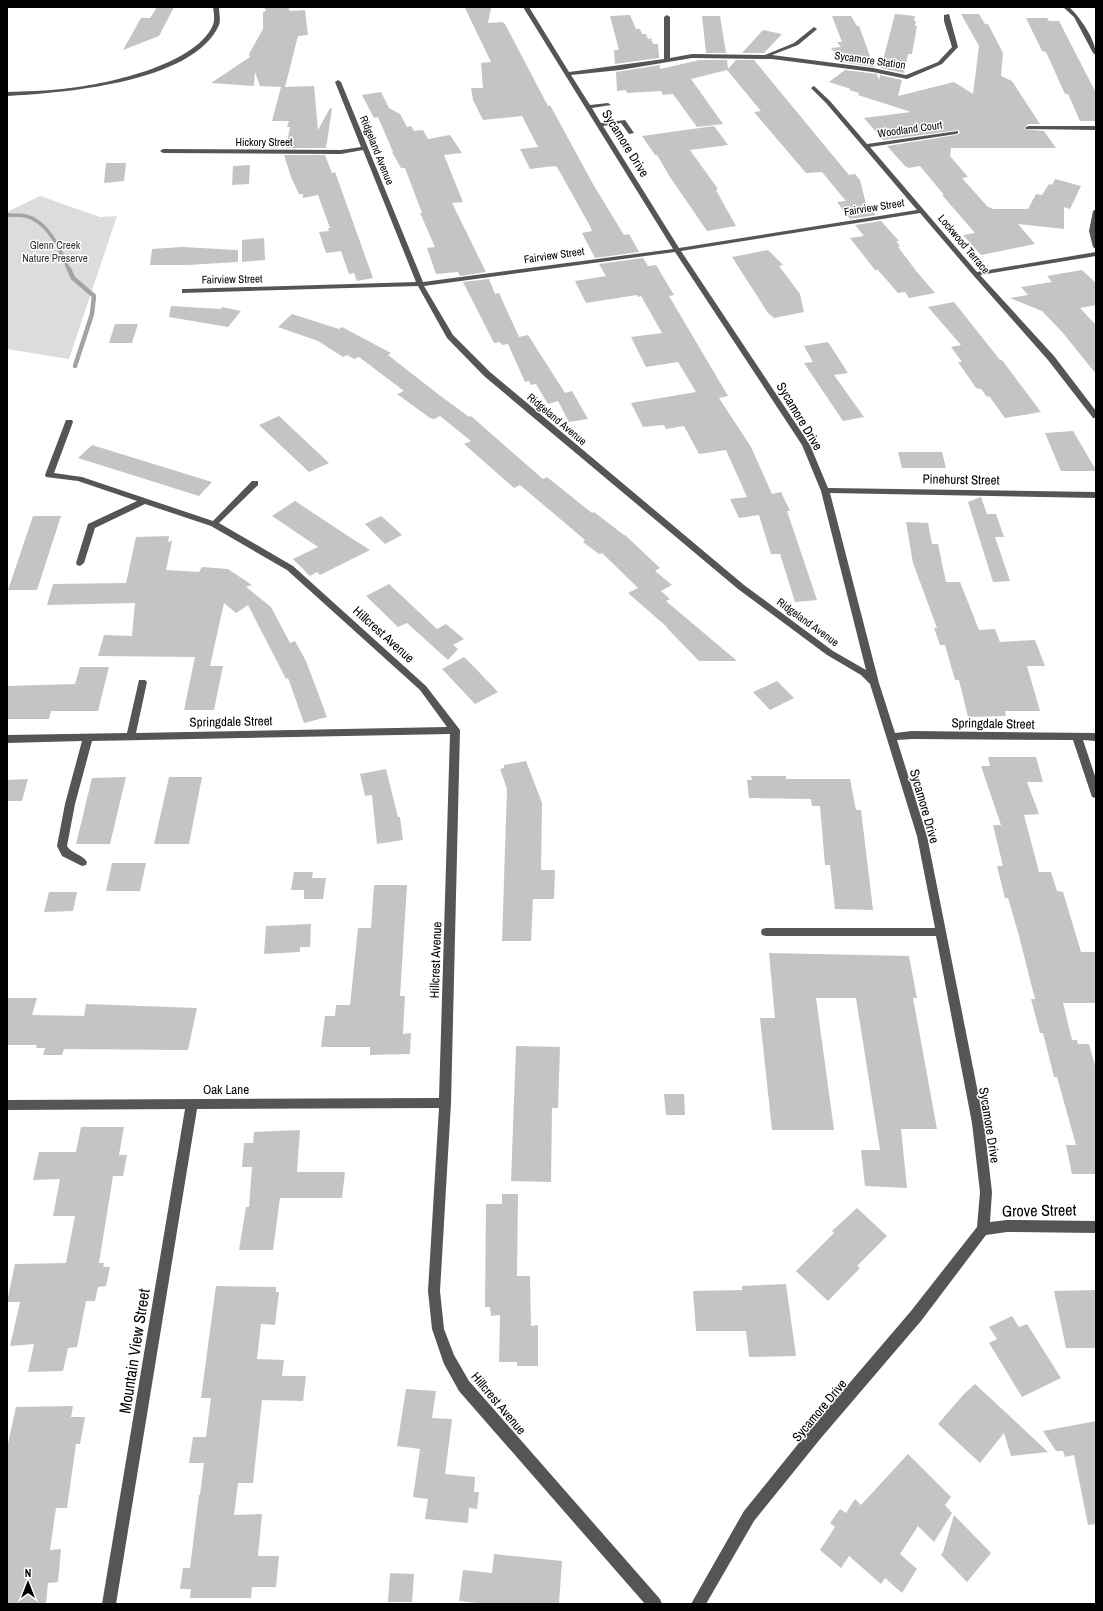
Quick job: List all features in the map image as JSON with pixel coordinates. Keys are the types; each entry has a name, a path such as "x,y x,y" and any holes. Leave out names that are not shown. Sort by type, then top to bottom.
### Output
{"street":[{"path":"7,94 70,90 110,83 148,73 191,54 209,38 216,24 216,7"},
{"name":"Sycamore Drive","path":"526,7 677,250 806,445 825,491 874,683 922,836 978,1123 986,1192 984,1229 916,1316 816,1433 749,1516 698,1604"},
{"path":"1066,7 1076,16 1096,53"},
{"name":"Sycamore Station","path":"568,74 692,56 764,57 873,70 907,77 940,63 955,47 946,21 947,15"},
{"path":"666,17 667,60"},
{"name":"Sycamore Station","path":"764,57 796,44 814,29"},
{"name":"Ridgeland Avenue","path":"338,82 420,284 450,336 487,374 741,586 830,652 864,673 874,683"},
{"name":"Lockwood Terrace","path":"814,88 867,146 975,274 1051,358 1096,416"},
{"path":"589,107 608,105"},
{"path":"599,125 623,121 631,133"},
{"path":"1028,128 1096,128"},
{"name":"Woodland Court","path":"867,146 956,132"},
{"name":"Hickory Street","path":"163,151 341,152 364,148"},
{"name":"Fairview Street","path":"185,291 420,284 677,250 922,211"},
{"path":"1096,211 1092,235 1096,247"},
{"path":"975,274 1096,254"},
{"name":"Hillcrest Avenue","path":"69,422 49,475 78,479 214,524 290,568 423,688 455,730 445,1103 434,1291 438,1329 449,1359 464,1386 655,1604"},
{"path":"214,524 254,483"},
{"name":"Pinehurst Street","path":"825,491 1096,494"},
{"path":"80,563 91,526 144,501"},
{"path":"131,736 142,682"},
{"name":"Springdale Street","path":"7,738 88,738 455,730"},
{"name":"Springdale Street","path":"890,737 912,734 1096,737"},
{"path":"1077,737 1096,794"},
{"path":"82,862 66,853 62,846 70,804 88,738"},
{"path":"766,932 941,932"},
{"name":"Mountain View Street","path":"109,1604 192,1103"},
{"name":"Oak Lane","path":"7,1105 445,1103"},
{"name":"Grove Street","path":"984,1229 1007,1226 1096,1227"}],"green space":[{"name":"Glenn Creek Nature Preserve","path":"40,196 100,217 117,216 69,359 7,349 7,212"}],"building":[{"path":"157,7 174,7 159,36 123,50 141,18 150,18"},
{"path":"264,7 288,7 290,11 305,10 308,35 298,36 285,87 314,86 318,130 330,108 332,109 326,148 286,148 290,127 287,127 289,121 272,121 282,87 260,86 255,72 254,86 211,83 250,57 249,54 263,29 263,12 266,11"},
{"path":"465,8 491,8 488,23 502,22 505,24 548,106 550,105 593,184 624,235 629,234 639,252 595,258 582,233 592,231 590,226 557,167 554,166 530,169 520,149 538,147 522,116 483,120 473,100 471,88 483,88 481,63 491,62"},
{"path":"895,14 915,16 915,26 917,26 912,54 908,54 904,73 881,68"},
{"path":"961,14 979,14 985,24 988,24 1003,53 1001,76 1012,81 1040,124 1028,124 1024,129 1044,131 1056,148 951,148 950,156 968,177 962,178 987,206 993,209 1028,209 1036,194 1042,195 1049,184 1052,185 1055,179 1081,186 1070,209 1064,207 1064,229 1018,224 1035,244 981,255 963,235 975,233 942,195 944,195 920,166 909,168 905,166 887,146 956,135 960,133 959,130 883,140 864,118 911,112 858,95 859,93 849,90 851,89 829,82 845,70 877,74 879,80 880,75 902,80 898,96 954,82 973,94 979,46"},
{"path":"630,15 636,29 640,29 642,34 646,34 648,39 651,38 653,44 658,44 659,58 615,64 614,50 619,50 610,16"},
{"path":"702,16 720,16 726,53 706,53"},
{"path":"832,16 851,16 857,26 859,26 874,67 841,62 831,48 841,47 837,42 842,42"},
{"path":"1026,18 1047,18 1049,21 1059,21 1096,93 1096,121 1080,121 1068,94 1065,94 1046,52 1042,51"},
{"path":"763,30 782,34 764,53 742,53"},
{"path":"700,60 727,60 728,69 736,60 754,60 849,175 855,174 860,180 866,204 876,215 850,219 837,202 846,201 822,172 806,173 754,112 761,111 727,70 691,79 723,124 697,127 673,94 663,95 661,91 627,93 626,90 617,91 616,72 660,65 660,69"},
{"path":"381,92 389,108 400,114 407,127 411,126 414,131 423,130 428,139 450,135 462,153 444,155 463,202 452,203 486,272 460,276 458,272 436,274 427,248 435,247 420,213 422,213 405,168 401,168 392,152 378,117 374,118 362,95"},
{"path":"714,126 728,145 690,150 718,189 716,190 736,226 707,231 670,177 657,155 655,155 642,136"},
{"path":"284,155 325,155 332,173 335,172 373,278 357,281 354,273 349,274 341,251 326,253 319,232 329,231 328,228 330,228 318,195 303,198 303,194 299,194 291,177"},
{"path":"106,163 126,163 124,181 104,183"},
{"path":"250,165 249,184 232,185 233,166"},
{"path":"881,221 899,241 896,241 900,246 898,247 935,293 909,298 905,292 898,293 878,270 875,270 850,238 864,236 855,225"},
{"path":"264,238 265,260 242,262 242,240"},
{"path":"182,247 238,250 238,262 187,265 150,265 152,249"},
{"path":"768,250 783,265 779,266 800,294 804,312 774,318 768,313 732,257"},
{"path":"643,258 648,266 656,265 674,295 669,296 728,396 719,398 751,447 772,494 781,492 790,511 787,511 817,600 795,602 780,554 771,554 759,515 739,518 730,499 747,497 726,450 699,454 684,426 666,429 664,425 643,427 631,403 696,392 678,362 646,367 631,337 662,333 641,296 638,297 637,295 586,303 575,281 606,276 599,264"},
{"path":"1082,270 1096,283 1096,305 1080,308 1096,325 1096,374 1063,333 1042,311 1010,298 1028,295 1021,287 1052,282 1047,276"},
{"path":"489,279 495,294 499,293 519,337 528,335 565,393 572,391 588,419 569,422 558,401 548,404 536,384 531,385 529,381 525,382 508,344 502,345 500,342 494,343 463,282"},
{"path":"954,302 1000,360 1002,360 1041,412 1005,418 989,396 987,397 981,389 976,388 958,362 962,362 951,347 961,345 928,307"},
{"path":"171,306 221,309 222,307 241,311 228,327 169,317"},
{"path":"292,314 339,329 342,327 391,353 388,355 469,417 471,416 543,479 547,477 592,513 594,512 625,535 660,568 655,571 672,585 661,591 670,599 666,601 737,661 699,661 667,627 628,593 638,588 602,553 599,554 583,542 585,540 520,485 514,488 464,444 471,441 440,416 434,419 430,418 397,394 404,391 359,357 354,359 347,355 343,357 318,341 278,327"},
{"path":"115,324 138,324 132,343 109,343"},
{"path":"828,342 848,373 834,375 864,417 843,421 804,363 813,362 804,346"},
{"path":"279,416 329,463 309,472 259,425"},
{"path":"1073,431 1096,471 1061,471 1045,433"},
{"path":"92,445 212,482 199,496 78,458"},
{"path":"898,452 942,452 946,468 902,468"},
{"path":"981,497 987,514 996,514 1004,537 995,537 1010,581 993,582 968,502"},
{"path":"295,501 370,550 320,575 317,572 310,576 293,559 318,547 272,516"},
{"path":"33,516 61,516 37,590 8,590"},
{"path":"381,516 402,535 385,544 365,524"},
{"path":"906,522 928,523 932,544 938,544 946,582 960,582 979,630 995,629 1000,642 1035,640 1045,666 1027,666 1040,711 1005,711 1006,716 968,717 959,680 955,680 945,645 940,645 934,628 937,628 913,563"},
{"path":"169,536 168,542 172,541 166,570 199,572 202,567 228,569 252,585 246,587 271,607 290,643 295,641 306,661 327,717 304,723 288,678 286,679 248,605 236,613 224,603 210,666 223,666 214,710 184,710 195,657 98,656 104,635 132,636 135,603 47,605 53,584 126,583 136,537"},
{"path":"389,584 437,629 446,624 464,639 453,645 458,649 448,660 407,623 398,627 366,596"},
{"path":"464,657 498,692 475,704 442,669"},
{"path":"80,667 109,667 98,711 51,711 49,719 7,719 7,686 75,684"},
{"path":"777,681 794,698 770,710 753,692"},
{"path":"988,757 1036,757 1043,782 1027,782 1039,814 1024,815 1039,872 1051,872 1057,891 1063,892 1081,952 1096,952 1096,1003 1063,1003 1072,1040 1077,1040 1078,1044 1089,1044 1096,1069 1096,1174 1072,1174 1066,1145 1076,1145 1057,1077 1054,1077 1043,1033 1040,1033 1031,999 1035,999 1019,936 1008,898 1005,898 997,866 1003,866 993,825 1001,825 981,766 990,766"},
{"path":"526,761 542,803 541,870 555,870 554,899 533,899 531,941 502,941 507,789 500,769 504,768 504,765"},
{"path":"386,769 398,817 400,817 403,840 377,844 372,795 365,796 360,774"},
{"path":"751,776 786,776 786,779 850,779 856,810 861,810 873,910 835,909 830,865 825,865 820,806 812,806 811,799 749,798 747,780 752,780"},
{"path":"126,777 110,844 76,844 92,778"},
{"path":"169,777 202,777 189,844 154,844"},
{"path":"28,779 22,801 7,801 7,780"},
{"path":"112,863 146,863 140,891 106,891"},
{"path":"294,872 313,872 312,878 326,878 323,899 304,899 304,890 291,890"},
{"path":"374,885 407,885 400,996 405,996 403,1034 411,1033 410,1054 370,1055 370,1047 321,1047 325,1016 335,1016 336,1005 350,1005 358,928 371,928"},
{"path":"49,892 77,892 73,911 44,912"},
{"path":"311,924 310,947 300,947 300,952 264,954 266,926"},
{"path":"769,953 909,956 917,998 913,998 937,1129 901,1129 907,1188 865,1186 861,1150 880,1150 856,998 816,998 834,1130 772,1130 760,1018 775,1018"},
{"path":"7,998 37,998 32,1015 84,1016 86,1004 197,1008 188,1050 64,1049 62,1055 43,1055 45,1048 36,1048 37,1045 7,1045"},
{"path":"516,1046 560,1047 558,1108 552,1108 551,1182 511,1181"},
{"path":"664,1094 684,1094 685,1115 666,1115"},
{"path":"81,1127 124,1127 119,1155 127,1155 123,1176 113,1176 99,1263 104,1263 103,1267 110,1267 106,1286 98,1287 95,1301 86,1301 77,1347 68,1348 63,1371 28,1372 34,1344 10,1346 20,1302 7,1302 15,1264 66,1263 75,1216 53,1216 60,1179 33,1180 39,1152 76,1152"},
{"path":"300,1130 297,1172 345,1172 342,1198 280,1198 273,1250 239,1250 246,1207 249,1207 252,1167 242,1167 244,1143 253,1143 254,1132"},
{"path":"502,1194 518,1194 517,1276 530,1276 531,1326 538,1325 538,1366 517,1366 517,1362 499,1362 500,1315 491,1316 490,1307 485,1307 486,1204 502,1204"},
{"path":"857,1208 887,1236 857,1266 860,1268 828,1301 796,1271 834,1233 832,1231"},
{"path":"786,1284 796,1356 749,1357 746,1331 696,1331 693,1291 742,1290 742,1286"},
{"path":"216,1286 276,1287 276,1292 279,1292 275,1325 261,1324 257,1359 284,1360 282,1376 306,1376 303,1401 262,1400 253,1483 238,1483 234,1515 262,1514 258,1556 279,1556 276,1587 252,1587 251,1598 190,1598 191,1589 180,1589 183,1568 190,1568 204,1463 189,1463 193,1437 206,1437 211,1398 201,1398"},
{"path":"1096,1290 1096,1348 1066,1348 1054,1291"},
{"path":"1012,1316 1019,1327 1027,1324 1061,1378 1022,1397 989,1343 997,1339 989,1327"},
{"path":"975,1384 1048,1452 1011,1456 1004,1433 980,1463 938,1424 964,1394"},
{"path":"406,1389 436,1391 432,1418 452,1419 445,1474 475,1477 474,1492 479,1492 477,1509 469,1508 468,1523 425,1519 428,1499 413,1497 420,1449 397,1446"},
{"path":"73,1406 71,1417 85,1417 80,1444 76,1444 67,1508 56,1508 50,1550 61,1549 58,1582 48,1583 46,1604 7,1604 7,1448 16,1407"},
{"path":"1096,1421 1096,1524 1088,1525 1074,1455 1065,1457 1063,1451 1056,1451 1043,1431"},
{"path":"908,1454 951,1497 945,1505 952,1513 934,1542 918,1526 900,1554 917,1569 902,1593 885,1578 881,1584 849,1556 841,1568 820,1550 835,1527 830,1523 840,1509 846,1513 855,1499 861,1505"},
{"path":"954,1515 991,1553 967,1582 941,1555"},
{"path":"494,1554 562,1561 559,1604 487,1604 459,1601 463,1570 492,1573"},
{"path":"390,1573 414,1574 412,1602 388,1602"}],"waterway":[{"path":"7,215 26,216 41,224 58,246 69,270"},
{"path":"69,269 73,278 94,296 92,314 75,366"}]}
